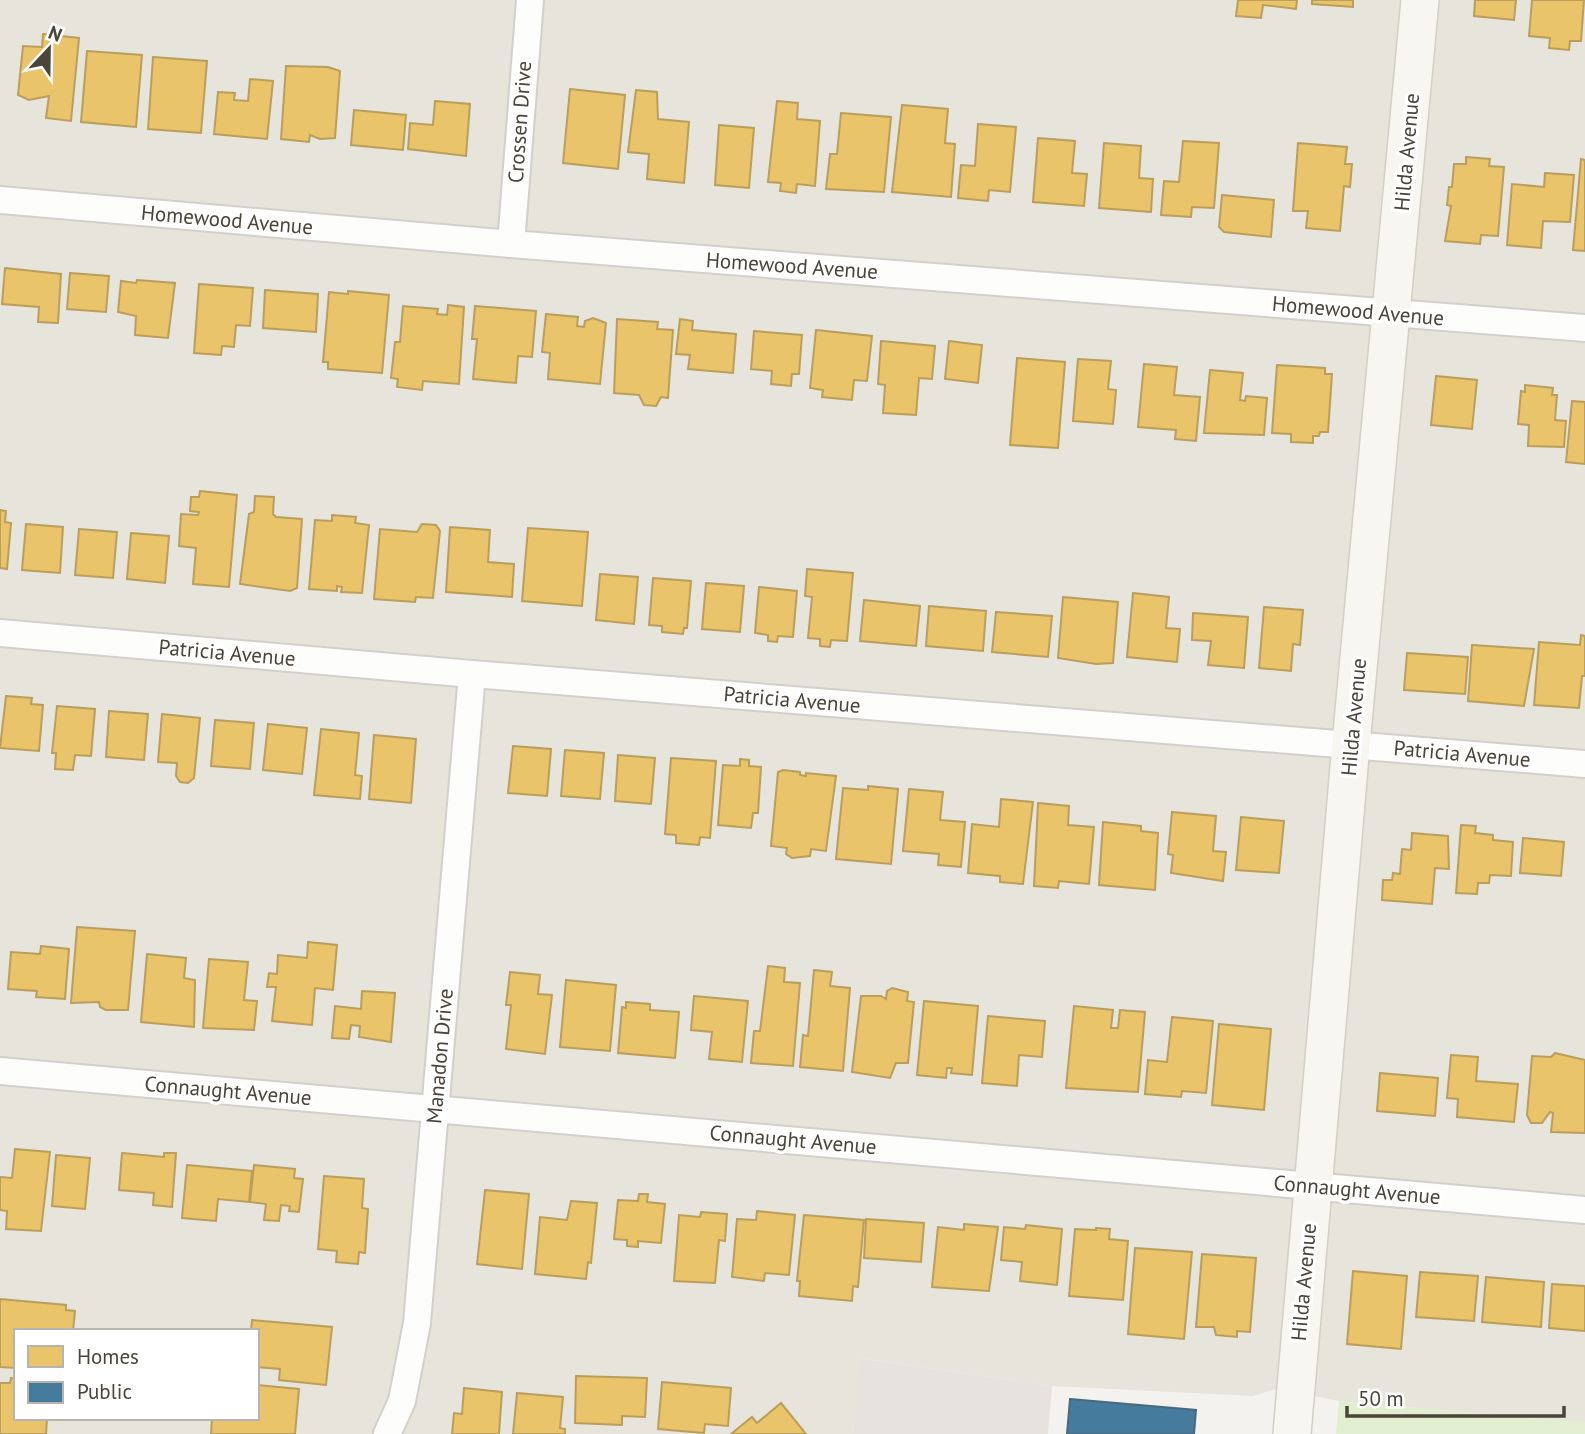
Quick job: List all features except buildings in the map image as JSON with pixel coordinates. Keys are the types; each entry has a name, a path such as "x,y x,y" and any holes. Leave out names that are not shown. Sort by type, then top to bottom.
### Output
{"street":[{"name":"Crossen Drive","path":"511,244 530,0"},
{"name":"Hilda Avenue","path":"1292,1434 1351,744 1420,0"},
{"name":"Homewood Avenue","path":"0,200 511,244 1585,328"},
{"name":"Patricia Avenue","path":"0,633 1585,764"},
{"name":"Manadon Drive","path":"387,1434 402,1401 414,1348 472,674"},
{"name":"Connaught Avenue","path":"0,1071 1585,1210"}],"shaded area":[{"path":"0,0 1585,0 1585,1423 1339,1401 1276,1389 1253,1396 1052,1386 860,1358 853,1434 0,1434"},
{"path":"859,1358 1052,1386 1048,1434 853,1434"}],"green space":[{"path":"1339,1401 1585,1423 1585,1434 1336,1434"}]}
